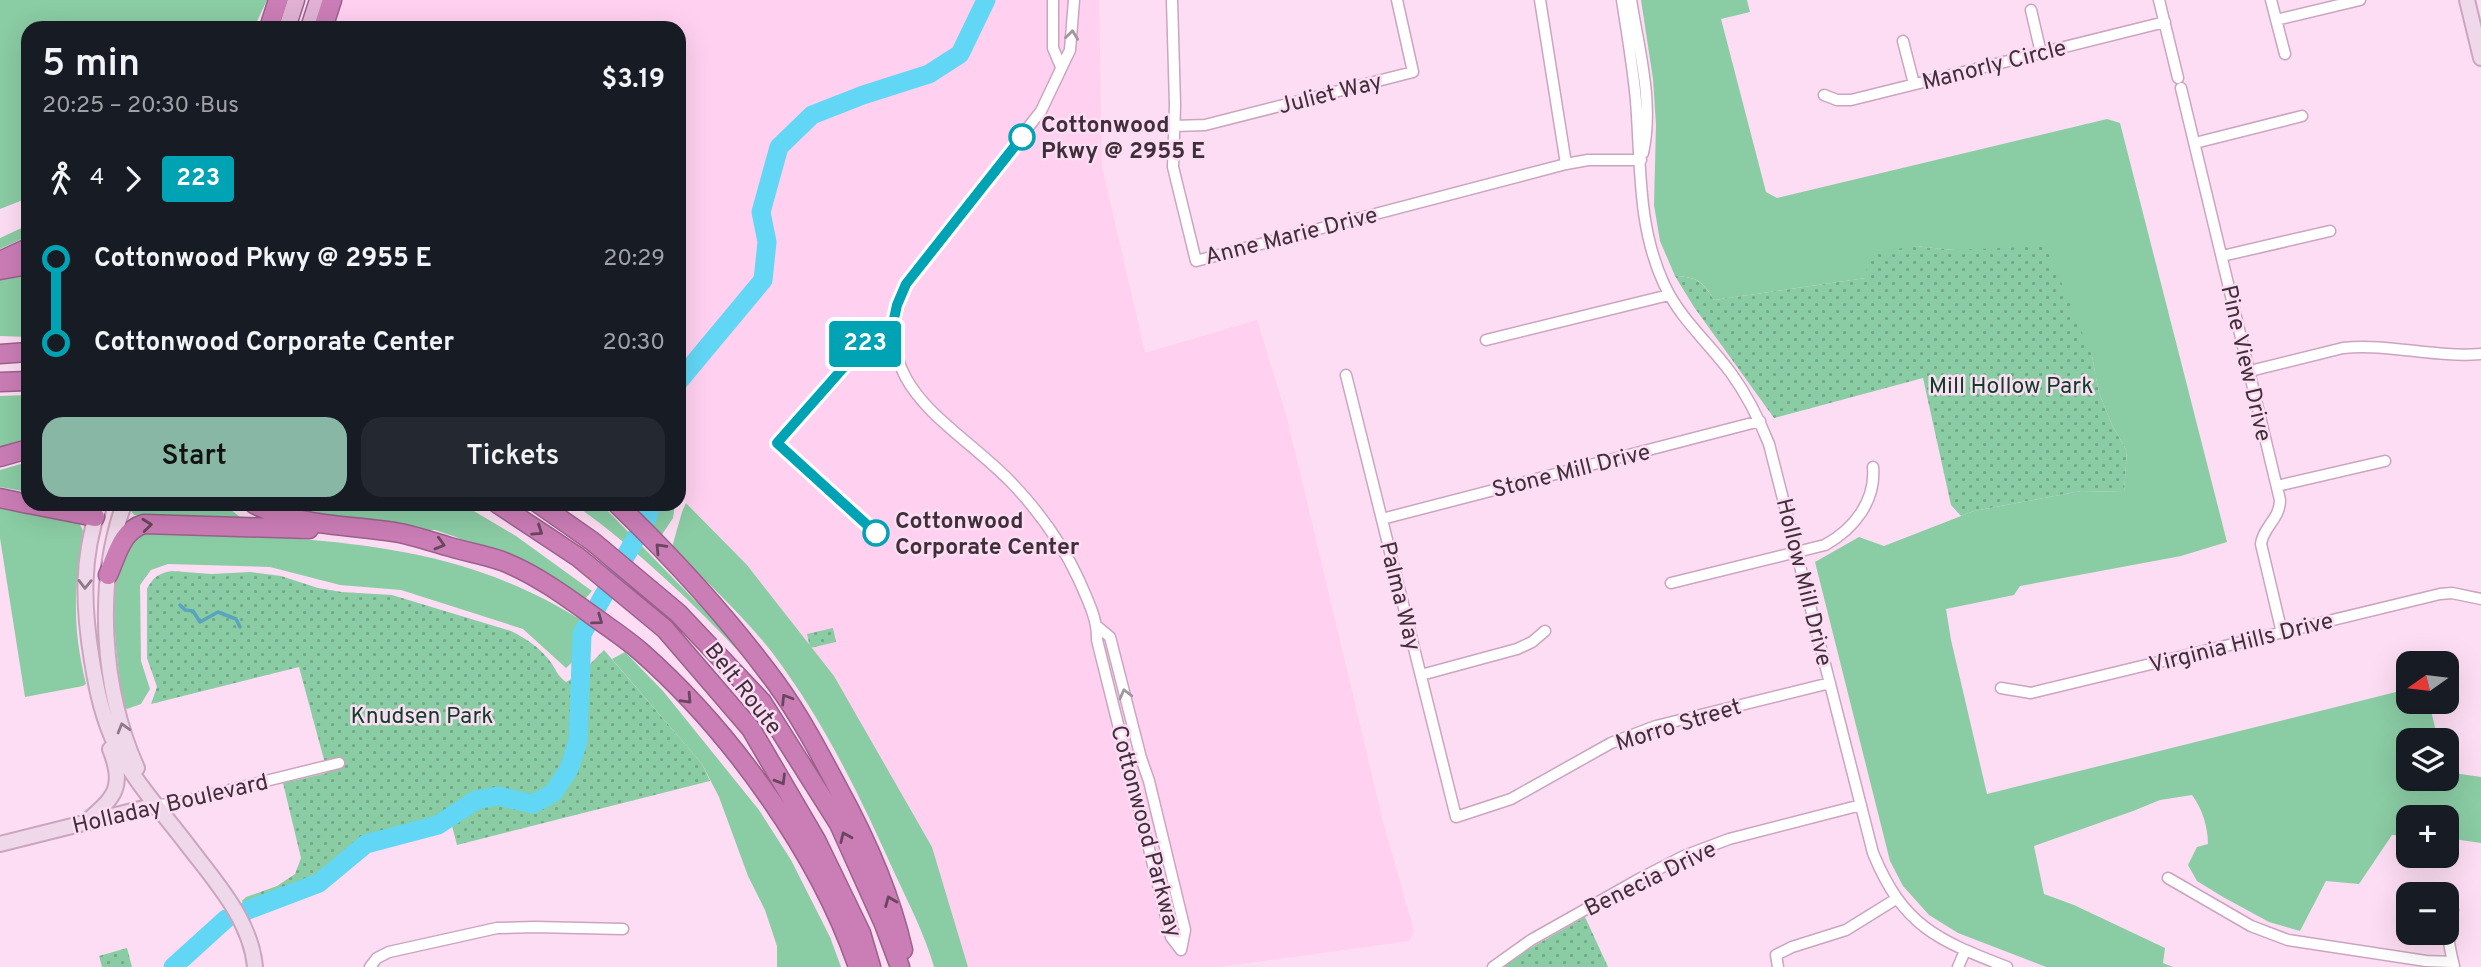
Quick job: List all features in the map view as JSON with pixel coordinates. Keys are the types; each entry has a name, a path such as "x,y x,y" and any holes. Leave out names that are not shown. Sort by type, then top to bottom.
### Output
{"highway":[{"path":"271,21 278,0"},
{"path":"325,21 332,0"},
{"path":"0,261 21,251"},
{"path":"0,270 21,266"},
{"path":"0,354 21,352"},
{"path":"0,382 21,380"},
{"path":"0,457 21,451"},
{"path":"0,498 21,502"},
{"path":"268,511 299,520 397,532 503,562 556,589 639,650 729,745 768,796 801,847 825,892 849,940 858,967"},
{"name":"Belt Route","path":"509,511 578,557 665,629 751,729 816,840 861,933 871,967"},
{"name":"Belt Route","path":"549,511 592,541 678,613 762,702 839,824 884,924 900,967"},
{"path":"624,511 700,589 777,684 817,748 863,835 895,915 907,967"},
{"path":"108,575 128,532 145,524 397,532"}],"main road":[{"path":"289,21 296,0"},
{"path":"311,21 318,0"},
{"path":"2467,0 2481,58"},
{"path":"86,822 107,804 117,788 118,774 103,718 84,615 89,541 98,511"},
{"path":"122,511 108,575 105,613 114,696 132,758 147,792"},
{"path":"103,718 124,761 213,877 231,905 247,934 255,967"},
{"name":"Holladay Boulevard","path":"0,844 156,805"}],"street":[{"path":"1053,0 1053,48 1061,68"},
{"name":"Cottonwood Parkway","path":"1074,0 1070,50 1041,111 906,284 897,305 892,328 894,348 912,391 985,458 1035,509 1072,567 1098,626 1110,637 1185,930 1181,950 1171,937 1097,640 1098,626"},
{"name":"Anne Marie Drive","path":"1172,0 1173,167 1196,261 1566,164 1588,160 1641,160"},
{"name":"Juliet Way","path":"1174,126 1205,125 1413,72 1397,0"},
{"path":"1540,0 1566,164"},
{"name":"Hollow Mill Drive","path":"1622,0 1635,87 1641,160 1640,190 1648,243 1669,295 1686,321 1730,372 1760,421 1778,472 1873,853 1882,877 1896,899 1926,929 1965,951 2007,967"},
{"name":"Hollow Mill Drive","path":"1631,0 1645,91 1647,132 1641,160"},
{"name":"Pine View Drive","path":"2160,0 2277,486 2280,508 2262,537 2261,544 2282,633"},
{"path":"2272,0 2285,54"},
{"path":"2276,20 2360,0"},
{"path":"2031,10 2041,53"},
{"name":"Manorly Circle","path":"1824,95 1837,100 1851,100 2165,22"},
{"path":"1903,41 1914,84"},
{"path":"2195,143 2302,116"},
{"path":"2222,256 2330,231"},
{"path":"1486,341 1669,295"},
{"path":"2249,371 2358,346 2452,355 2481,354"},
{"name":"Palma Way","path":"1346,376 1456,817"},
{"name":"Stone Mill Drive","path":"1382,519 1760,421"},
{"path":"2277,486 2385,461"},
{"path":"1671,583 1825,545 1840,537 1851,527 1871,495 1873,467"},
{"name":"Virginia Hills Drive","path":"2001,688 2031,693 2440,594 2452,593 2481,600"},
{"path":"1421,675 1517,649 1532,642 1545,631"},
{"name":"Morro Street","path":"1456,817 1511,799 1630,734 1830,683"},
{"name":"Holladay Boulevard","path":"156,805 172,804 339,764"},
{"name":"Benecia Drive","path":"1493,967 1531,940 1684,856 1729,839 1861,805"},
{"path":"2168,878 2251,926 2288,940 2454,964 2449,945"},
{"path":"1778,967 1776,955 1792,947 1846,930 1896,899"},
{"path":"370,967 377,958 389,952 497,928 535,926 623,929"},
{"path":"1958,967 1965,951"}],"shaded area":[{"path":"342,0 1099,0 1102,167 1145,353 1257,320 1287,418 1383,822 1414,931 1409,941 1218,967 968,967 932,847 834,676 747,565 686,502 686,21 334,21"}],"green space":[{"path":"0,0 267,0 257,21 21,21 21,201 0,209"},
{"path":"1641,0 1747,0 1750,12 1721,19 1766,192 1777,198 2107,119 2120,123 2227,542 2181,556 2020,586 2014,595 1946,609 1987,794 2396,692 2396,714 2432,714 2435,728 2396,728 2396,791 2459,791 2459,774 2481,777 2481,843 2459,840 2459,805 2396,805 2396,835 2392,835 2359,884 2326,881 2300,931 2269,922 2197,881 2188,865 2197,847 2208,844 2208,838 2206,824 2192,795 2160,800 2034,846 2044,894 2074,905 2165,948 2163,963 2173,967 2046,967 1958,933 1929,915 1903,886 1890,861 1815,562 1859,537 1884,546 1974,511 2081,491 2124,492 2127,451 2112,425 2099,393 2092,356 1954,250 1914,246 1866,278 1714,300 1699,281 1675,276 1660,241 1654,205 1656,125 1653,79"},
{"path":"21,228 21,239 0,249 0,238"},
{"name":"Mill Hollow Park","path":"1914,246 1954,250 2046,246 2092,356 2099,393 2112,425 2127,451 2124,492 2081,491 1974,511 1961,516 1951,505 1923,378 1774,418 1694,307 1675,276 1699,282 1714,300 1866,278 1868,254"},
{"path":"21,270 21,337 0,336 0,277"},
{"path":"21,395 21,440 0,447 0,396"},
{"path":"21,464 21,491 0,487 0,470"},
{"path":"0,501 21,507 21,511 38,511 79,522 83,531 76,608 78,644 86,684 83,686 25,697 0,538"},
{"path":"686,503 747,565 834,676 932,847 968,967 934,967 916,920 868,816 824,731 790,677 760,637 672,547 682,512 686,511"},
{"path":"131,511 232,511 241,518 236,522 134,515"},
{"path":"288,511 474,511 516,536 592,591 585,599 456,537 435,530 372,520 303,515"},
{"path":"583,511 608,511 709,615 744,657 663,576"},
{"path":"636,511 674,511 673,518 661,536"},
{"path":"167,531 276,537 380,548 482,572 531,593 581,620 577,632 578,657 566,668 523,629 401,590 340,585 270,567 168,564 151,570 140,585 141,661 150,689 141,704 127,709 123,707 115,637 114,601 119,569 134,534"},
{"name":"Knudsen Park","path":"172,571 211,574 250,572 281,576 318,588 342,592 392,595 511,631 539,649 566,682 579,675 604,650 702,764 710,781 457,845 450,818 438,825 366,844 319,883 248,910 242,901 246,897 277,886 295,874 301,858 283,783 327,773 326,767 299,667 151,704 157,687 147,658 147,589 157,576"},
{"path":"833,628 836,642 810,648 807,634"},
{"path":"625,652 663,691 759,810 791,860 830,937 841,967 777,967 777,946 765,910 748,876 719,797 702,764 612,659"},
{"path":"1585,917 1608,967 1501,967 1508,961"},
{"path":"127,948 132,967 102,967 99,956"}],"waterway":[{"path":"686,373 763,280 767,242 761,212 779,147 812,115 929,74 960,54 986,0"},
{"path":"248,910 319,883 366,844 438,825 476,800 498,796 533,804 553,793 569,769 578,741 582,634 649,511"},
{"path":"180,605 185,610 193,611 200,622 218,612 236,619 240,627"},
{"path":"173,967 226,919"}],"bus line":[{"name":"223","path":"876,533 777,443 874,333 892,328 897,305 906,284 1022,137"}],"place":[{"name":"Cottonwood Pkwy @ 2955 E","path":"1022,137"},
{"name":"Cottonwood Corporate Center","path":"876,533"}]}
